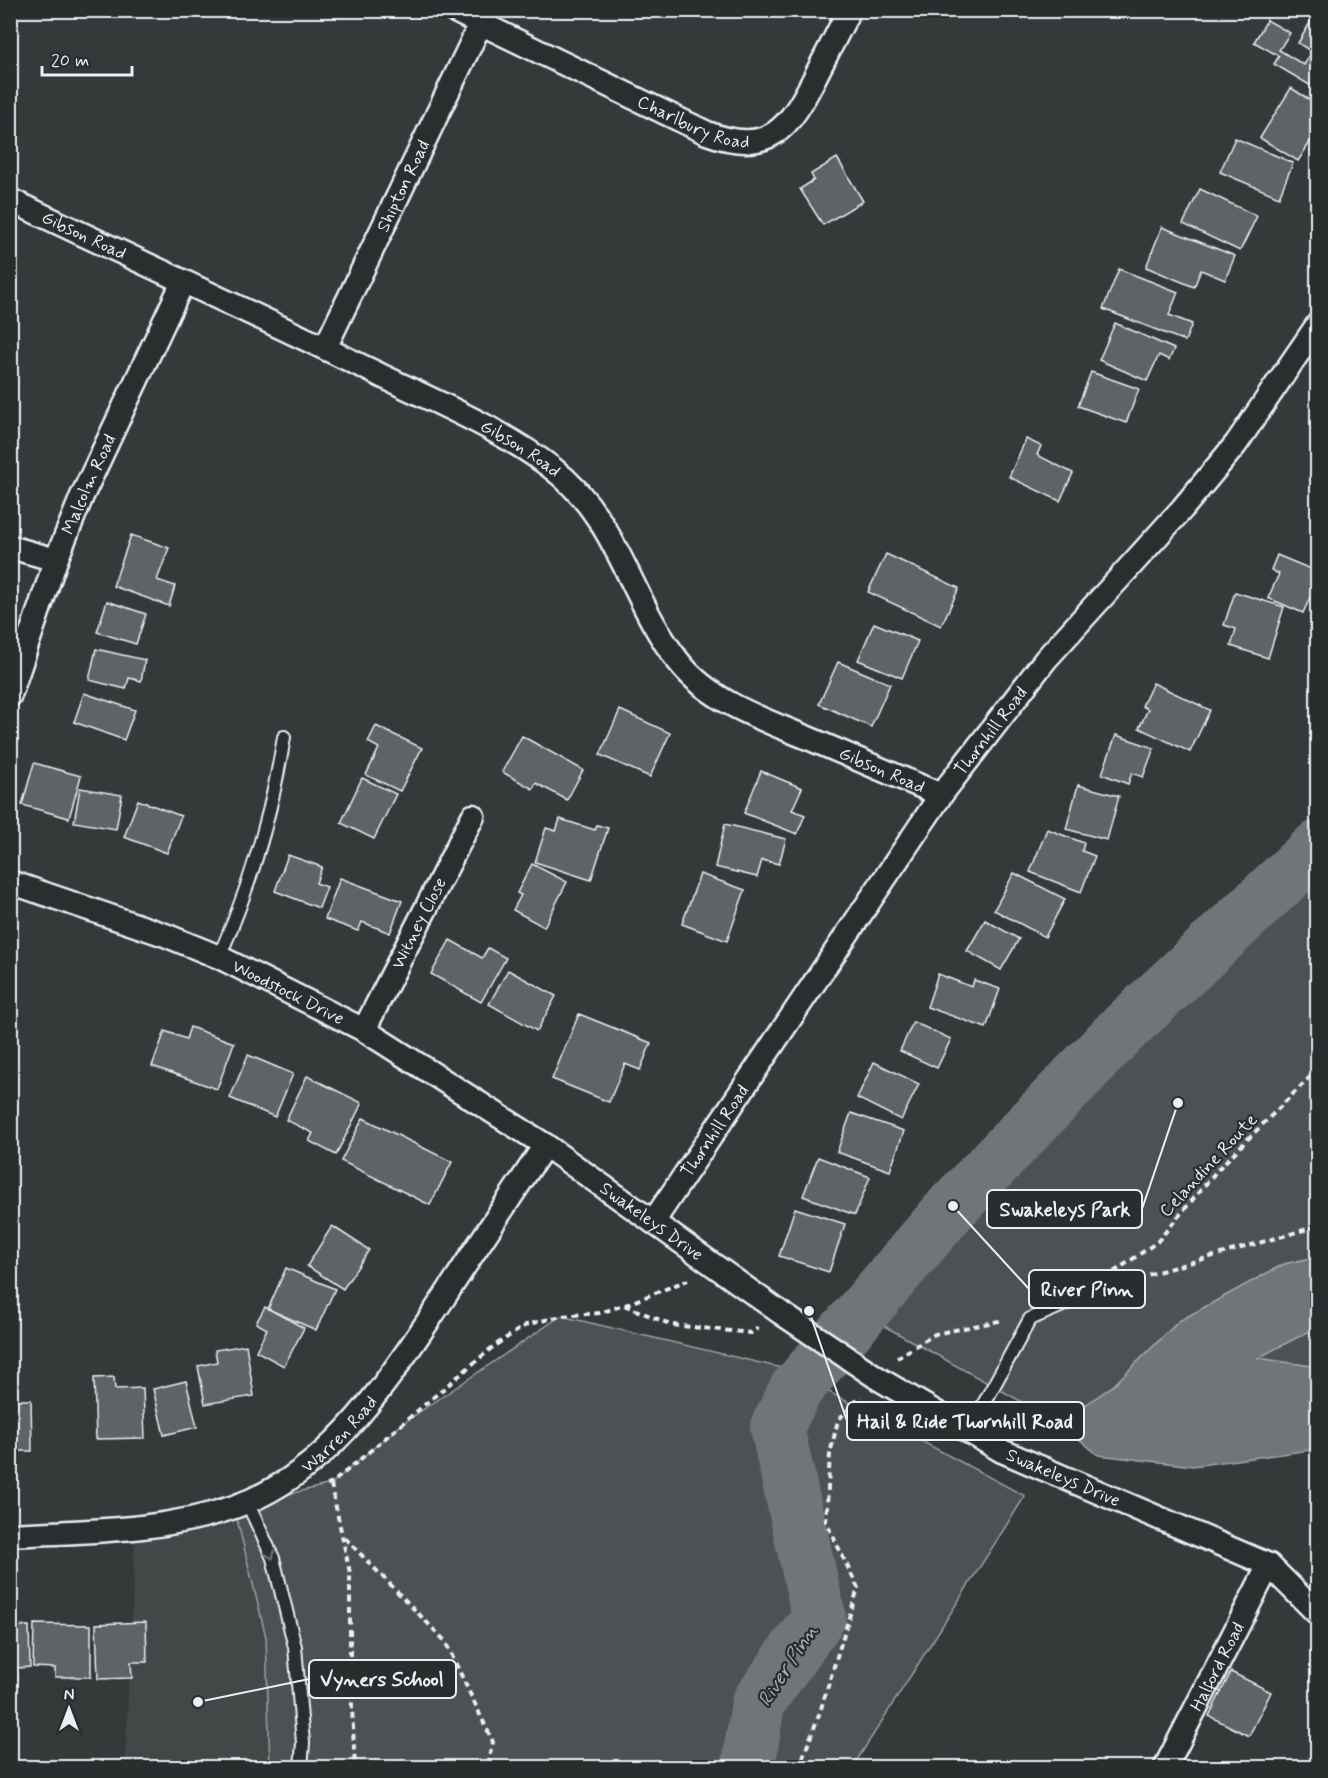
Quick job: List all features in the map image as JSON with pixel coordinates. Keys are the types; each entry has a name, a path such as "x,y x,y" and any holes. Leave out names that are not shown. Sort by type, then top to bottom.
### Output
{"street":[{"name":"Charlbury Road","path":"453,10 707,134 741,142 768,138 791,120 849,10"},
{"name":"Shipton Road","path":"326,348 480,25"},
{"name":"Gibson Road","path":"10,200 326,348 507,439 555,470 585,499 616,544 659,633 680,664 697,681 745,711 941,795"},
{"name":"Malcolm Road","path":"10,695 56,560 82,496 183,282"},
{"name":"Thornhill Road","path":"653,1222 941,795 1046,659 1182,509 1236,444 1317,324"},
{"path":"10,547 56,560"},
{"name":"Witney Close","path":"364,1030 473,816"},
{"name":"Woodstock Drive","path":"10,882 165,935 219,957 364,1030 545,1145"},
{"name":"Swakeleys Drive","path":"545,1145 781,1313 870,1372 1002,1451 1269,1564 1317,1614"},
{"name":"Warren Road","path":"10,1535 129,1530 168,1525 247,1502 282,1484 306,1468 337,1439 392,1375 545,1145"},
{"name":"Halford Road","path":"1165,1767 1269,1564"}],"lane":[{"path":"219,957 241,906 271,807 284,737"},
{"path":"969,1431 1030,1319 1070,1302"},
{"path":"247,1502 273,1558 295,1647 303,1743 301,1767"}],"path":[{"name":"Celandine Route","path":"1317,1067 1313,1074 1220,1167 1156,1242 1082,1294 1317,1226"},
{"path":"355,1767 350,1666 350,1573 332,1484 494,1346 526,1325 561,1316 600,1313 688,1280"},
{"path":"624,1305 672,1325 751,1333 781,1313"},
{"path":"799,1767 858,1588 826,1522 830,1454 838,1420 870,1372 935,1334 1008,1320 1030,1319"},
{"path":"344,1538 445,1641 493,1742 486,1767"}],"shaded area":[{"path":"1317,823 1317,1257 1284,1264 1179,1321 1114,1385 1060,1423 846,1305 1244,888"},
{"path":"1317,1257 1317,1327 1258,1358 1317,1367 1317,1449 1193,1466 1098,1455 1060,1423 1114,1385 1179,1321 1284,1264"},
{"path":"561,1316 786,1369 1025,1496 852,1768 270,1767 266,1637 234,1507 331,1484 402,1424"},
{"path":"1317,1327 1317,1367 1257,1358"},
{"path":"240,1520 266,1637 270,1767 125,1768 135,1538 173,1536"}],"building":[{"path":"1314,16 1318,18 1318,90 1274,64 1279,56 1254,42 1267,20 1290,33 1279,50 1304,65 1312,52 1298,43"},
{"path":"1291,88 1318,105 1318,130 1298,161 1260,138"},
{"path":"1235,138 1293,163 1279,197 1220,172"},
{"path":"837,158 863,201 823,225 800,189 814,180 811,174"},
{"path":"1200,189 1257,216 1240,251 1183,224"},
{"path":"1162,227 1235,256 1225,280 1201,270 1194,287 1146,267"},
{"path":"1119,269 1178,292 1169,315 1192,324 1185,341 1103,309"},
{"path":"1115,323 1174,349 1169,360 1159,355 1147,381 1099,360"},
{"path":"1091,372 1139,389 1126,423 1078,406"},
{"path":"1026,439 1041,446 1037,455 1073,473 1060,501 1009,477"},
{"path":"131,535 169,548 157,580 175,586 169,606 113,586"},
{"path":"886,554 959,588 941,626 868,592"},
{"path":"1277,555 1318,572 1318,580 1303,613 1268,598 1279,574 1271,570"},
{"path":"1235,592 1284,607 1268,658 1231,646 1236,629 1224,625"},
{"path":"107,601 146,614 136,644 97,632"},
{"path":"874,623 918,641 902,678 858,660"},
{"path":"96,649 145,660 141,681 129,678 126,689 89,680"},
{"path":"838,662 890,684 871,727 819,704"},
{"path":"1153,683 1210,710 1190,752 1139,728 1148,709 1142,706"},
{"path":"84,693 135,710 124,740 74,722"},
{"path":"620,710 670,733 650,777 600,755"},
{"path":"376,726 422,748 400,791 366,775 379,748 368,742"},
{"path":"1116,735 1154,748 1143,777 1132,773 1128,784 1102,774"},
{"path":"522,736 583,770 567,800 536,783 533,789 502,772"},
{"path":"34,763 81,776 69,818 22,805"},
{"path":"761,771 802,788 792,810 805,815 797,834 744,813"},
{"path":"362,778 396,794 374,839 341,823"},
{"path":"1078,785 1119,796 1107,840 1066,829"},
{"path":"80,788 122,795 116,829 74,822"},
{"path":"138,800 181,816 167,853 124,837"},
{"path":"560,819 595,830 597,825 608,828 591,880 535,862 546,828 556,831"},
{"path":"725,824 786,839 779,864 762,860 757,877 715,867"},
{"path":"1047,829 1084,843 1082,851 1095,856 1081,892 1030,872"},
{"path":"288,855 322,867 316,883 327,887 319,908 275,891"},
{"path":"532,864 567,882 544,927 513,910 521,895 517,893"},
{"path":"1014,873 1065,899 1045,937 994,910"},
{"path":"700,874 745,890 727,941 682,924"},
{"path":"340,878 402,901 390,933 362,922 358,931 325,919"},
{"path":"985,920 1019,939 1001,970 967,951"},
{"path":"450,940 482,958 488,948 506,958 481,1002 431,974"},
{"path":"508,970 556,996 537,1031 489,1004"},
{"path":"938,974 972,987 974,980 1000,989 986,1028 927,1007"},
{"path":"579,1014 651,1043 640,1070 625,1064 609,1102 552,1079"},
{"path":"913,1022 951,1039 937,1068 900,1051"},
{"path":"190,1027 234,1043 217,1089 152,1066 165,1031 186,1039"},
{"path":"248,1055 293,1074 275,1117 230,1098"},
{"path":"874,1062 919,1084 901,1120 857,1098"},
{"path":"307,1076 362,1103 336,1155 309,1141 313,1133 286,1120"},
{"path":"851,1113 904,1131 890,1171 837,1152"},
{"path":"363,1118 452,1162 430,1205 341,1161"},
{"path":"818,1157 870,1177 855,1215 803,1196"},
{"path":"795,1208 845,1224 829,1272 779,1256"},
{"path":"332,1226 369,1250 343,1289 307,1266"},
{"path":"286,1268 335,1289 316,1330 268,1309"},
{"path":"265,1307 304,1328 284,1366 256,1351 267,1329 256,1323"},
{"path":"246,1345 254,1396 205,1404 198,1366 217,1362 215,1350"},
{"path":"114,1377 115,1389 143,1388 145,1438 96,1439 94,1378"},
{"path":"186,1381 197,1427 164,1435 153,1389"},
{"path":"10,1400 31,1400 32,1451 10,1451"},
{"path":"146,1622 147,1662 131,1662 132,1678 98,1679 96,1624"},
{"path":"34,1624 91,1625 91,1677 55,1677 55,1668 33,1667"},
{"path":"29,1626 30,1667 17,1668 18,1679 10,1679 12,1627"},
{"path":"1231,1672 1271,1692 1249,1736 1209,1716"}],"waterway":[{"name":"River Pinn","path":"748,1768 758,1703 819,1617 777,1427 796,1389 953,1206 1120,1032 1318,847"}],"place":[{"name":"Swakeleys Park","path":"1178,1103"},
{"name":"River Pinn","path":"953,1206"},
{"name":"Hail & Ride Thornhill Road","path":"809,1311"},
{"name":"Vyners School","path":"198,1702"}]}
